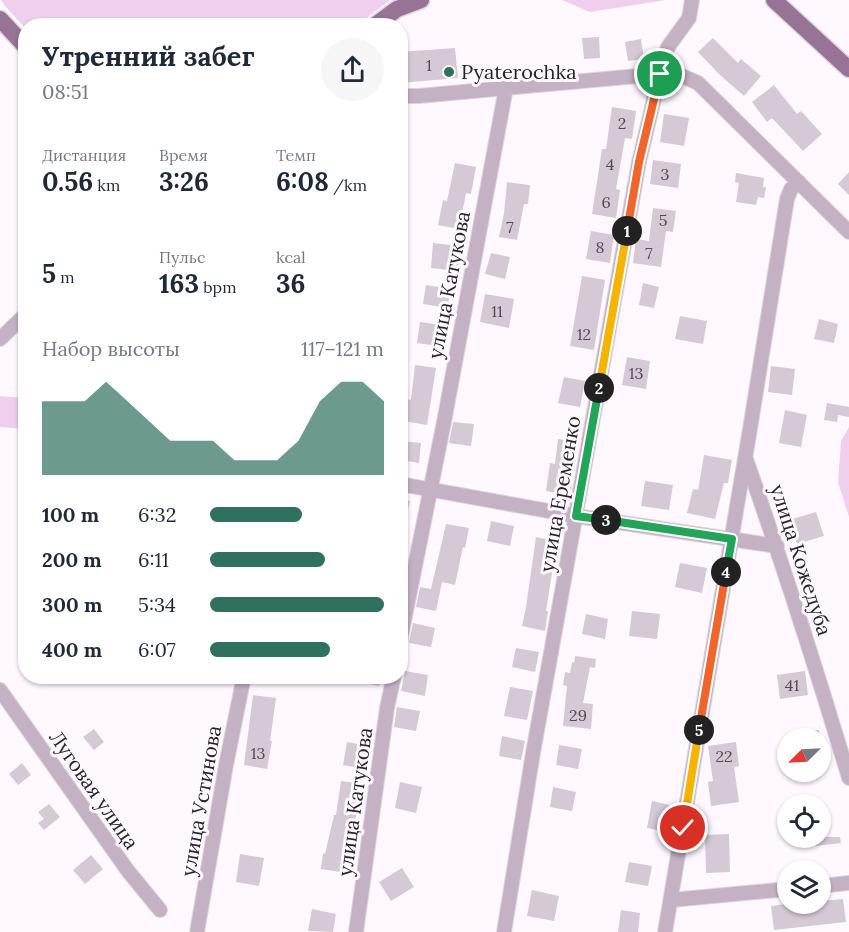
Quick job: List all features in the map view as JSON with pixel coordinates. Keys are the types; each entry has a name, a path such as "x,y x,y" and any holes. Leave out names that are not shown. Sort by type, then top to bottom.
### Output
{"main road":[{"path":"385,18 397,9 421,0"},
{"path":"774,0 849,69"},
{"path":"0,19 18,38"}],"street":[{"name":"улица Еременко","path":"504,932 533,753 635,184 668,47 689,18 692,0"},
{"path":"408,96 660,74 680,75 698,83 849,232"},
{"name":"улица Катукова","path":"408,600 444,422 506,88"},
{"name":"улица Кожедуба","path":"665,932 788,199 791,189 798,182"},
{"path":"0,339 18,322"},
{"name":"улица Кожедуба","path":"746,457 777,546 849,778"},
{"path":"408,485 576,516 777,546"},
{"name":"улица Устинова","path":"197,932 242,684"},
{"name":"улица Катукова","path":"356,932 392,684"},
{"name":"Луговая улица","path":"0,690 128,871 160,910"},
{"path":"831,885 849,883"},
{"path":"671,900 777,890"}],"shaded area":[{"path":"1,0 390,0 366,18 18,18 18,20"},
{"path":"562,0 666,0 590,12"},
{"path":"0,396 18,397 18,428 0,427"},
{"path":"849,427 849,517 838,482 841,441"}],"building":[{"path":"599,37 600,58 584,59 582,38"},
{"path":"713,38 738,63 741,59 761,76 744,96 698,52"},
{"path":"641,39 644,59 628,61 625,42"},
{"path":"455,48 458,78 408,82 408,51"},
{"path":"774,85 797,114 801,111 822,134 803,151 772,118 767,122 752,102"},
{"path":"612,107 636,111 632,139 625,138 616,189 620,190 616,218 592,214 602,149 606,149"},
{"path":"664,114 689,118 684,146 660,142"},
{"path":"653,160 681,164 678,188 650,184"},
{"path":"455,163 476,167 471,194 466,193 459,229 438,225 443,200 447,201"},
{"path":"849,172 849,195 838,184"},
{"path":"736,173 764,178 763,187 766,187 764,198 758,197 756,205 736,202 739,183 735,182"},
{"path":"507,182 530,185 528,204 524,204 517,240 499,237"},
{"path":"653,208 676,211 673,232 666,231 661,267 633,263 636,239 649,241"},
{"path":"591,231 614,235 610,263 586,259"},
{"path":"433,243 460,246 458,271 431,268"},
{"path":"491,253 510,257 505,279 485,274"},
{"path":"582,276 605,280 594,350 570,346"},
{"path":"643,283 659,287 654,308 639,305"},
{"path":"426,285 451,289 447,308 423,304"},
{"path":"485,294 514,299 509,328 480,322"},
{"path":"680,316 707,321 703,344 675,339"},
{"path":"819,319 838,324 834,343 814,339"},
{"path":"420,322 441,325 438,346 417,343"},
{"path":"627,357 650,361 646,389 622,385"},
{"path":"415,365 436,368 427,425 408,422 408,399 411,400"},
{"path":"771,366 795,369 792,395 768,392"},
{"path":"564,377 585,381 580,407 558,403"},
{"path":"827,403 849,407 849,417 838,415 837,422 824,420"},
{"path":"785,410 807,415 801,447 779,443"},
{"path":"453,422 474,424 471,446 449,443"},
{"path":"558,439 579,442 570,495 546,491 550,463 555,464"},
{"path":"408,442 421,443 419,463 408,461"},
{"path":"704,455 732,460 728,483 724,483 715,519 687,513 693,489 698,490"},
{"path":"645,481 673,485 669,510 641,506"},
{"path":"816,512 824,536 797,544 789,520"},
{"path":"491,521 514,526 510,546 487,541"},
{"path":"446,524 469,528 455,585 442,582 436,611 416,607 420,587 431,589"},
{"path":"536,537 559,542 546,611 548,611 545,631 522,626"},
{"path":"680,563 707,568 702,593 675,587"},
{"path":"632,611 660,614 657,639 629,636"},
{"path":"586,614 608,619 605,639 582,634"},
{"path":"413,623 435,628 431,647 409,643"},
{"path":"516,648 539,652 535,672 512,667"},
{"path":"575,656 596,659 595,668 590,667 583,703 593,704 591,729 563,726 567,686 563,685 565,672 570,673"},
{"path":"805,671 808,695 780,699 777,675"},
{"path":"408,672 428,675 425,696 401,691 402,684 408,684"},
{"path":"510,687 533,691 527,720 504,716"},
{"path":"253,695 276,698 267,769 244,765"},
{"path":"397,707 420,711 416,731 394,727"},
{"path":"94,729 104,742 94,750 83,737"},
{"path":"502,736 525,741 521,760 499,756"},
{"path":"347,742 369,746 365,769 343,765"},
{"path":"736,742 739,766 734,767 739,802 711,806 708,782 713,781 708,746"},
{"path":"559,745 582,749 578,769 556,765"},
{"path":"22,763 31,775 18,785 9,774"},
{"path":"341,781 363,784 360,808 358,807 350,845 344,844 340,872 321,869 323,853 325,854 334,815 336,815"},
{"path":"400,782 422,787 416,813 395,808"},
{"path":"553,787 576,792 572,811 550,807"},
{"path":"652,801 674,806 668,832 647,828"},
{"path":"49,804 60,817 44,830 38,823 44,819 38,812"},
{"path":"729,834 730,872 706,873 705,835"},
{"path":"831,837 840,837 841,843 831,844"},
{"path":"240,854 264,858 259,886 236,882"},
{"path":"91,855 103,869 85,884 73,870"},
{"path":"629,862 652,866 648,886 625,882"},
{"path":"402,868 414,887 391,901 379,882"},
{"path":"532,890 559,896 554,921 527,916"},
{"path":"843,899 846,922 774,930 771,906 777,905 777,914 831,914 831,900"},
{"path":"312,909 336,914 333,932 308,931"},
{"path":"621,910 640,913 638,932 618,932"}],"place":[{"name":"Pyaterochka","path":"449,72"}],"route":[{"path":"660,74 639,162 576,516 732,539 683,828"}]}
